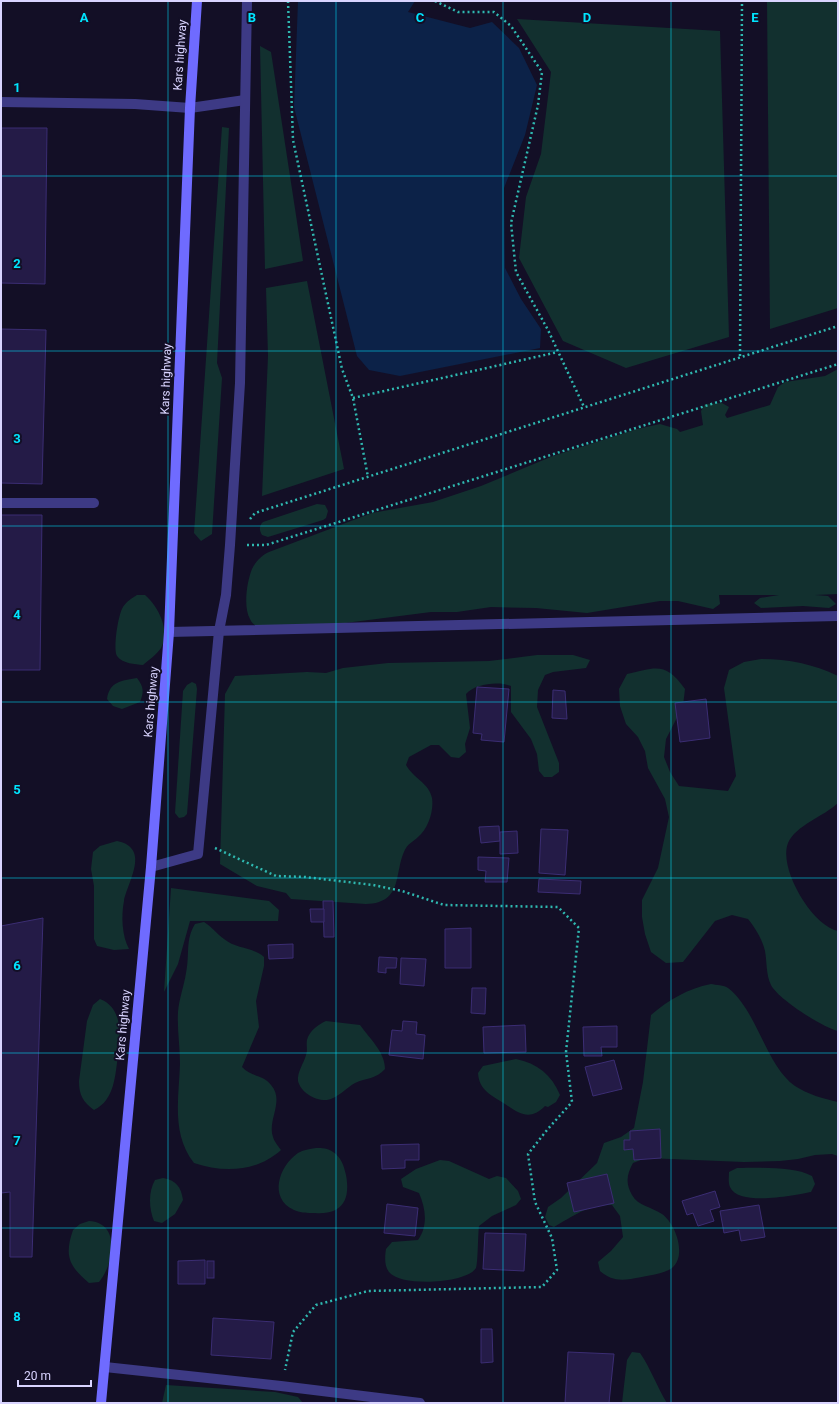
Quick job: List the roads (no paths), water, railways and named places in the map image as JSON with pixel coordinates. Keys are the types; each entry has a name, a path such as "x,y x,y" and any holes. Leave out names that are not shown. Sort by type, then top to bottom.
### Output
{"main road":[{"name":"Kars highway","path":"101,1403 151,867 169,632 190,108 197,1"}],"street":[{"path":"151,867 198,854 219,631 226,595 240,383 247,1"},
{"path":"1,102 135,104 190,108 245,100"},
{"path":"1,503 94,504"},
{"path":"169,632 838,616"},
{"path":"105,1367 420,1403"}],"water":[{"path":"298,1 415,1 408,12 470,28 492,22 519,48 537,85 525,135 504,188 505,268 521,299 541,329 540,348 400,376 369,370 357,356 294,107"}]}
